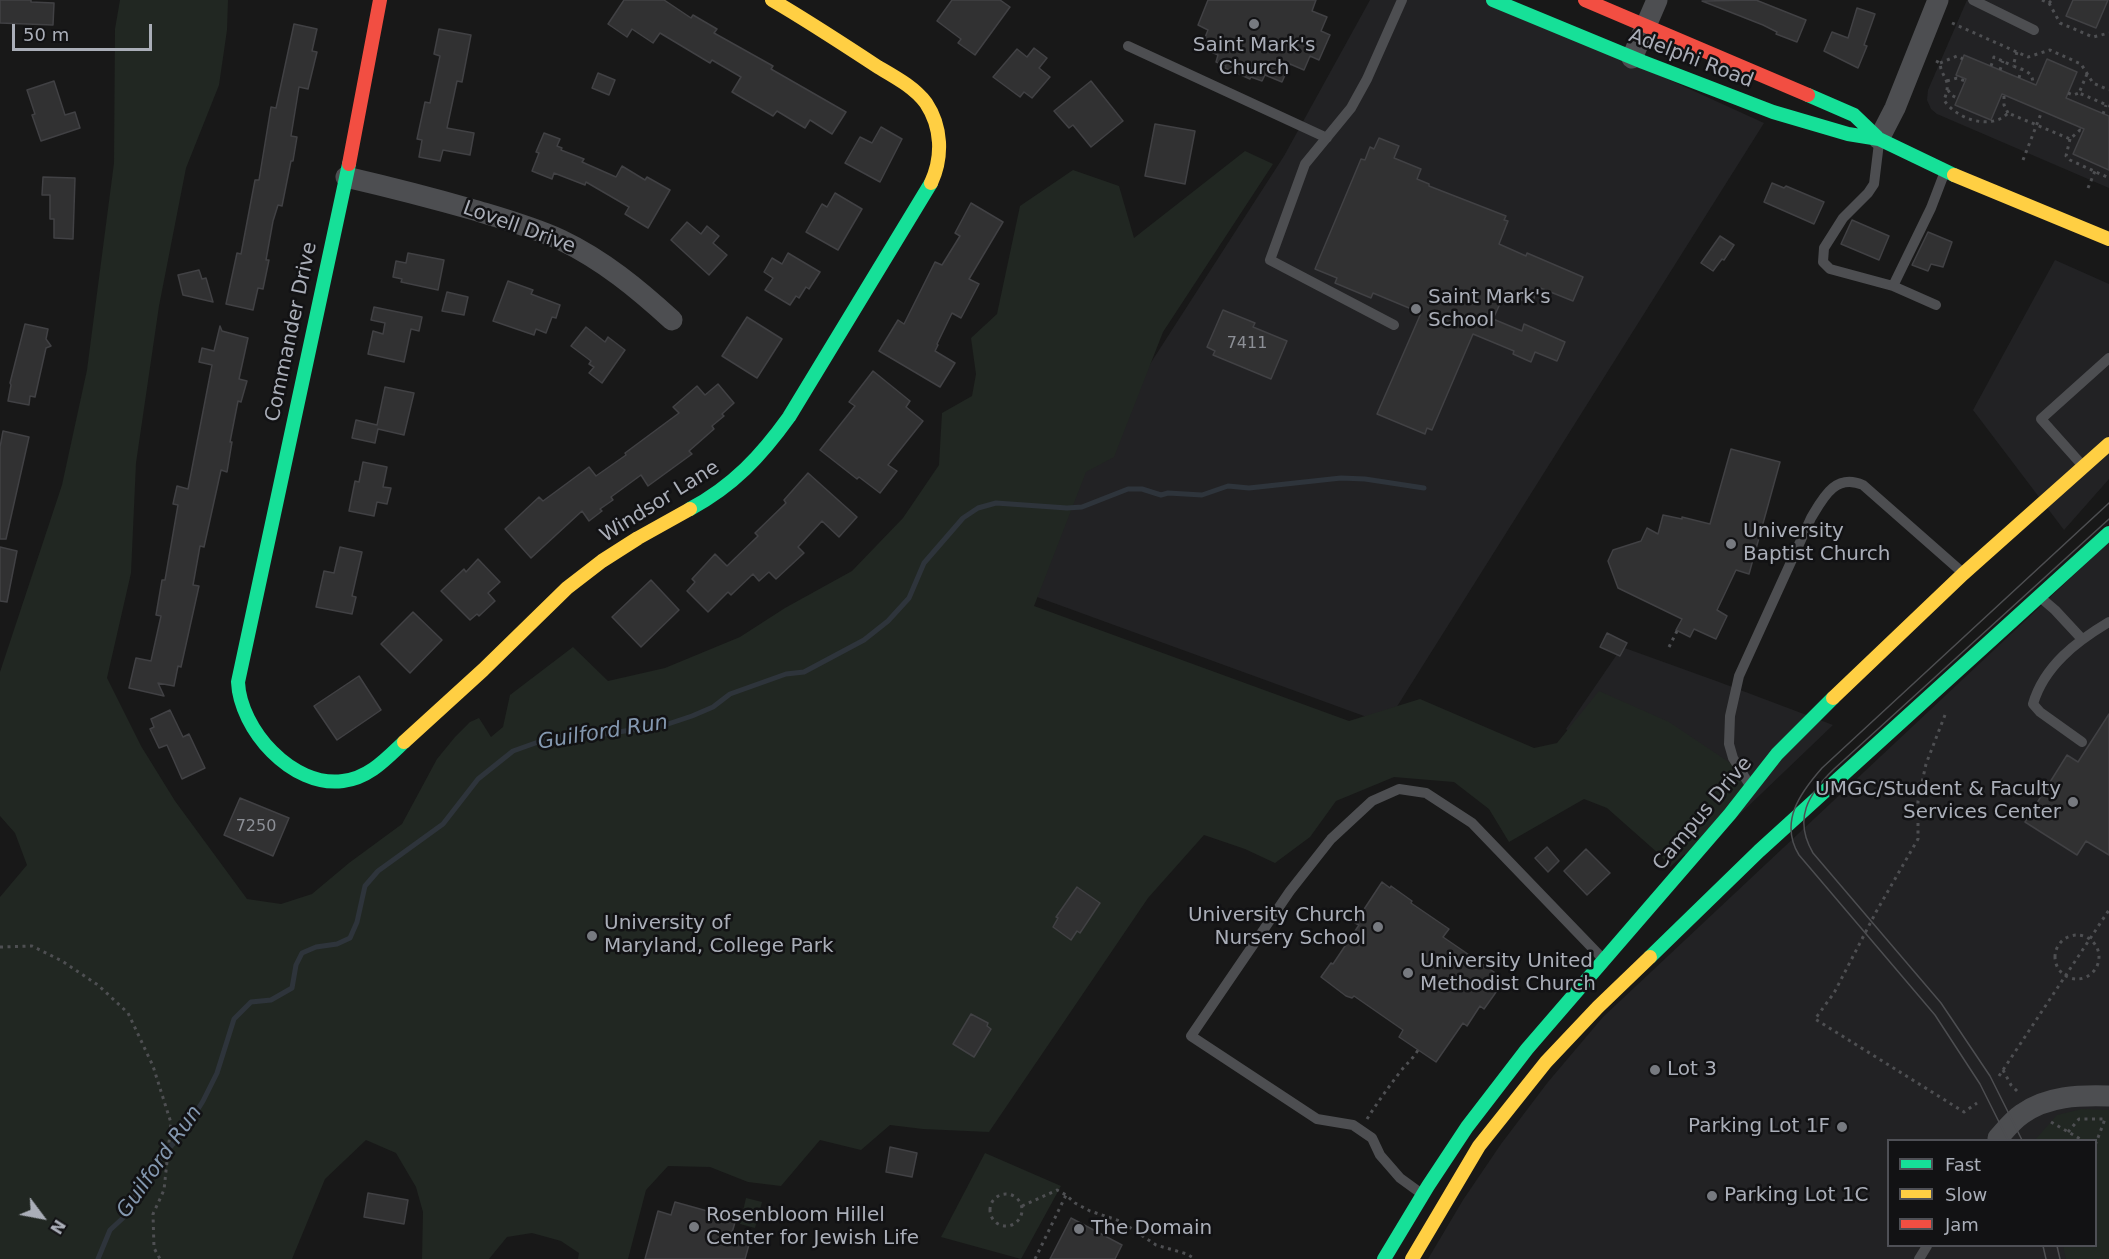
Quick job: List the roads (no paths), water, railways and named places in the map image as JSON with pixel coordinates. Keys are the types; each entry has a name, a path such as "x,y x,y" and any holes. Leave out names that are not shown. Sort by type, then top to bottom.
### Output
{"street":[{"name":"Commander Drive","path":"240,672 346,177 380,0"},
{"name":"Windsor Lane","path":"240,672 238,692 247,721 287,765 307,778 326,782 346,781 366,774 397,750 567,588 602,561 638,538 717,494 766,448 789,417 923,196 936,174 940,154 940,142 934,118 926,102 915,91 772,0"},
{"name":"Adelphi Road","path":"1494,0 1632,58 1773,112 1848,134 1879,140 1946,171 2109,238"},
{"name":"Adelphi Road","path":"1586,0 1854,115 1879,140"},
{"path":"1632,58 1657,0"},
{"path":"1879,140 1895,108 1938,0"},
{"name":"Lovell Drive","path":"346,177 502,218 561,240 626,280 672,320"},
{"name":"Campus Drive","path":"1384,1259 1467,1127 1527,1049 1730,814 1777,754 1822,708 1964,574 2109,444"},
{"path":"1412,1259 1479,1146 1546,1062 1598,1007 1759,851 2109,532"},
{"path":"1997,1139 2022,1114 2043,1104 2077,1095 2109,1096"}],"lane":[{"path":"1394,325 1270,260 1305,164 1351,108 1363,87 1402,0"},
{"path":"1972,0 2034,30"},
{"path":"1128,46 1327,138"},
{"path":"1879,140 1874,184 1843,219 1824,248 1823,262 1830,269 1893,286 1936,305"},
{"path":"1893,286 1931,208 1946,171"},
{"path":"2084,466 2041,419 2109,358"},
{"path":"1750,787 1733,758 1729,744 1730,716 1739,676 1811,518 1832,488 1852,480 1863,485 1964,574"},
{"path":"2038,596 2055,610 2081,639"},
{"path":"2082,742 2040,712 2033,704 2037,690 2052,668 2081,639 2109,622"},
{"path":"1442,1207 1400,1178 1380,1155 1372,1138 1353,1125 1317,1119 1191,1036 1290,891 1331,839 1372,801 1399,789 1426,794 1472,823 1605,961"}],"waterway":[{"name":"Guilford Run","path":"98,1259 110,1230 124,1217 134,1200 140,1182 185,1130 203,1101 217,1073 234,1019 251,1002 271,1000 292,988 296,965 302,953 316,947 337,944 350,938 357,922 365,886 378,871 443,824 478,779 513,751 564,736 598,735 665,725 713,707 730,694 786,674 804,672 864,640 888,621 909,598 924,563 963,518 978,508 996,503 1082,507 1128,489 1142,489 1161,495 1168,493 1202,495 1228,486 1249,488 1341,478 1365,479 1424,488"}],"tram line":[{"path":"2008,1139 1980,1084 1935,1015 1799,855 1793,843 1792,820 1800,798 1822,768 2109,503"},
{"path":"2022,1139 1990,1076 1941,1003 1813,853 1807,841 1804,818 1806,808 1817,788 1834,769 2109,519"},
{"path":"2043,1247 2046,1259"},
{"path":"2057,1247 2060,1259"}],"place":[{"name":"Saint Mark's Church","path":"1254,24"},
{"name":"Saint Mark's School","path":"1416,309"},
{"name":"University Baptist Church","path":"1731,544"},
{"name":"UMGC/Student & Faculty Services Center","path":"2073,802"},
{"name":"University Church Nursery School","path":"1378,927"},
{"name":"University of Maryland, College Park","path":"592,936"},
{"name":"University United Methodist Church","path":"1408,973"},
{"name":"Lot 3","path":"1655,1070"},
{"name":"Parking Lot 1F","path":"1842,1127"},
{"name":"Parking Lot 1C","path":"1712,1196"},
{"name":"Rosenbloom Hillel Center for Jewish Life","path":"694,1227"},
{"name":"The Domain","path":"1079,1229"}]}
